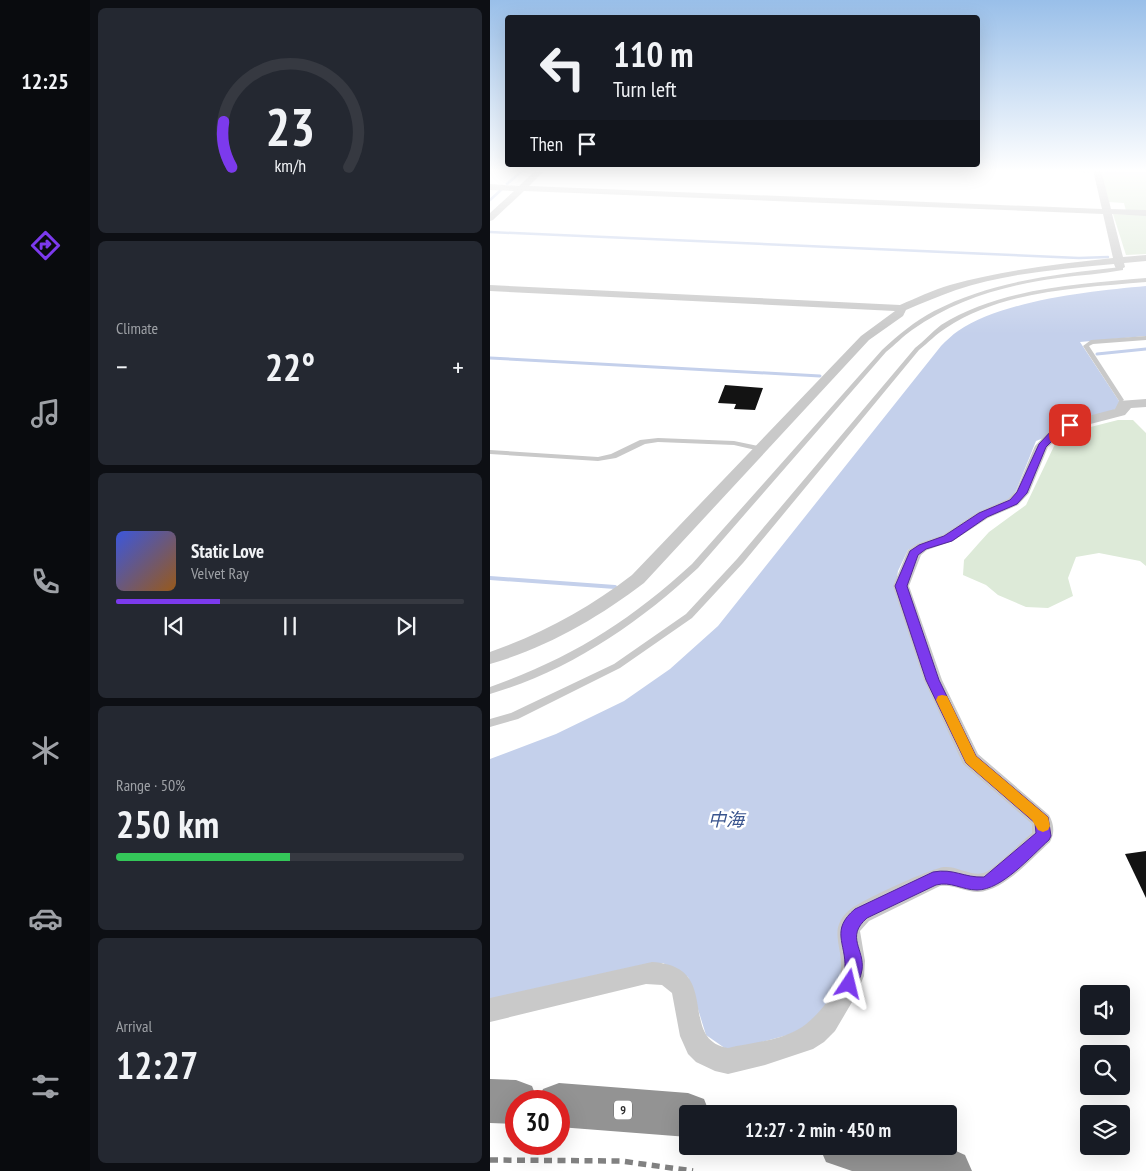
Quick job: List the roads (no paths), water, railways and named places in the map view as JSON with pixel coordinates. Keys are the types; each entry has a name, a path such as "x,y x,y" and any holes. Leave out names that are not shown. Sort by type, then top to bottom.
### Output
{"highway":[{"path":"490,1101 505,1102"},
{"name":"9","path":"570,1106 679,1114"},
{"path":"886,1155 931,1164 949,1171"}],"street":[{"path":"1110,225 1120,265"},
{"path":"490,288 901,308 952,288 994,276 1034,269 1120,265 1146,258"},
{"path":"490,658 571,622 621,592 653,563 866,338 899,314 901,308"},
{"path":"490,1010 646,972 656,972 665,974 678,981 683,989 696,1046 709,1058 728,1061 800,1042 812,1037 824,1026 849,984 854,969 847,933 854,920 861,914 933,879 945,876 974,884 985,883 993,879 1044,836 1042,821 970,759 933,680 901,586 914,553 922,547 948,538 983,515 1013,502 1022,493 1042,446 1057,431 1070,425 1112,415 1123,410 1123,402 1146,403"}],"lane":[{"path":"490,691 559,663 582,651 632,621 665,595 701,559 884,351 910,327 951,304 1009,284 1120,265 1123,276 1130,281"},
{"path":"490,723 514,716 617,666 689,616 740,561 917,350 944,327 1003,301 1048,291 1146,280"},
{"path":"1123,402 1086,346 1091,342 1146,338"},
{"path":"490,452 598,459 613,456 643,442 658,440 734,443 760,449"}],"water":[{"name":"中海","path":"1146,286 1146,336 1080,342 1119,401 1121,407 1036,441 1014,496 944,537 918,544 908,550 898,571 895,589 943,717 1032,816 1036,838 990,876 949,871 854,911 849,964 817,1027 729,1051 706,1035 688,977 663,963 490,1002 490,759 556,734 624,701 670,669 718,626 941,346 956,333 977,320 1023,304 1074,294"}],"waterway":[{"path":"490,232 1079,258 1108,257"},
{"path":"1097,354 1146,349"},
{"path":"490,358 820,376"},
{"path":"490,578 615,587"}],"railway":[{"path":"490,1160 621,1161 693,1171"}]}
